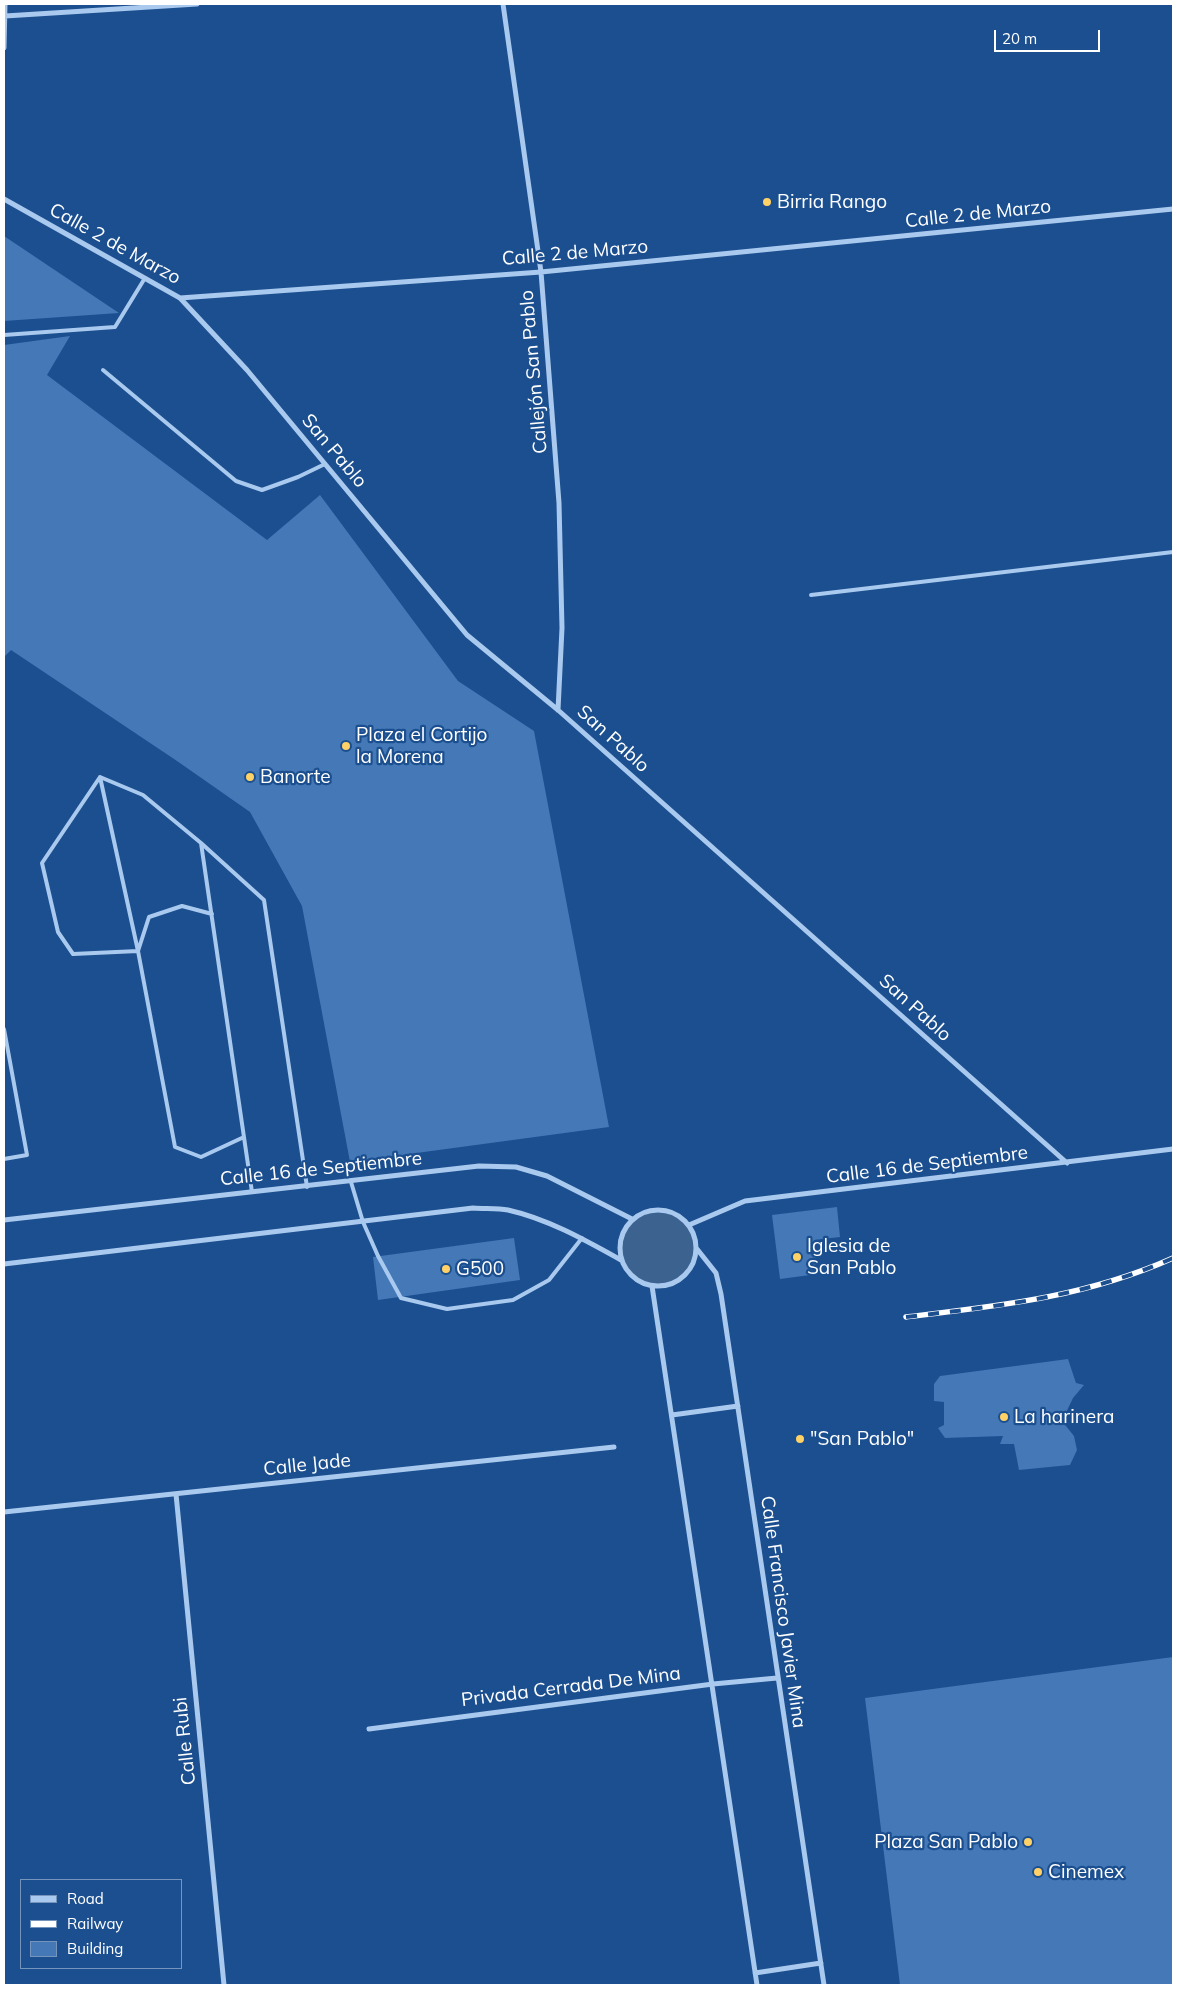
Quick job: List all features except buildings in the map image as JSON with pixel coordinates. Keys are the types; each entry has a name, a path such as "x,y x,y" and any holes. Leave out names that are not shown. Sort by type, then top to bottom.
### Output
{"street":[{"path":"4,48 5,4"},
{"path":"5,16 197,4"},
{"name":"Callejón San Pablo","path":"503,4 540,272 559,503 562,628 558,710"},
{"name":"Calle 2 de Marzo","path":"4,199 180,298 540,272 1173,209"},
{"name":"San Pablo","path":"180,298 247,370 467,635 558,710 1067,1163"},
{"name":"Calle 16 de Septiembre","path":"689,1225 745,1201 1173,1149"},
{"name":"Calle 16 de Septiembre","path":"4,1220 479,1166 516,1167 548,1176 632,1219"},
{"path":"4,1264 473,1208 506,1210 544,1222 582,1238 621,1260"},
{"path":"662,1209 677,1214 689,1225 695,1236 697,1249 694,1262 687,1273 677,1282 665,1286 652,1286 639,1281 628,1272 621,1260 620,1245 623,1231 632,1219 646,1211 662,1209"},
{"name":"Calle Francisco Javier Mina","path":"697,1249 716,1273 720,1287 824,1985"},
{"path":"652,1286 757,1985"},
{"path":"672,1415 738,1406"},
{"name":"Calle Jade","path":"4,1512 614,1447"},
{"name":"Calle Rubi","path":"176,1494 224,1985"},
{"name":"Privada Cerrada De Mina","path":"369,1729 713,1684 777,1678"},
{"path":"755,1973 821,1963"}],"lane":[{"path":"4,335 115,327 145,278"},
{"path":"102,370 236,481 262,490 298,477 325,464"},
{"path":"811,596 1173,552"},
{"path":"100,777 144,795 264,900 306,1187"},
{"path":"100,777 138,951 175,1147 201,1157 244,1137"},
{"path":"100,777 42,862 58,932 73,954 138,951"},
{"path":"201,843 252,1192"},
{"path":"138,951 149,917 182,906 212,914"},
{"path":"4,1028 26,1155 4,1159"},
{"path":"351,1182 363,1222 400,1298 447,1309 513,1300 549,1280 582,1238"}],"water":[{"path":"658,1210 673,1213 685,1221 693,1233 696,1248 693,1263 685,1275 673,1283 658,1286 643,1283 631,1275 623,1263 620,1248 623,1233 631,1221 643,1213"}],"railway":[{"path":"906,1317 1008,1304 1075,1291 1108,1282 1173,1258"}],"place":[{"name":"Birria Rango","path":"767,202"},
{"name":"Plaza el Cortijo la Morena","path":"346,746"},
{"name":"Banorte","path":"250,777"},
{"name":"Iglesia de San Pablo","path":"797,1257"},
{"name":"G500","path":"446,1269"},
{"name":"La harinera","path":"1004,1417"},
{"name":"\"San Pablo\"","path":"800,1439"},
{"name":"Plaza San Pablo","path":"1028,1842"},
{"name":"Cinemex","path":"1038,1872"}]}
